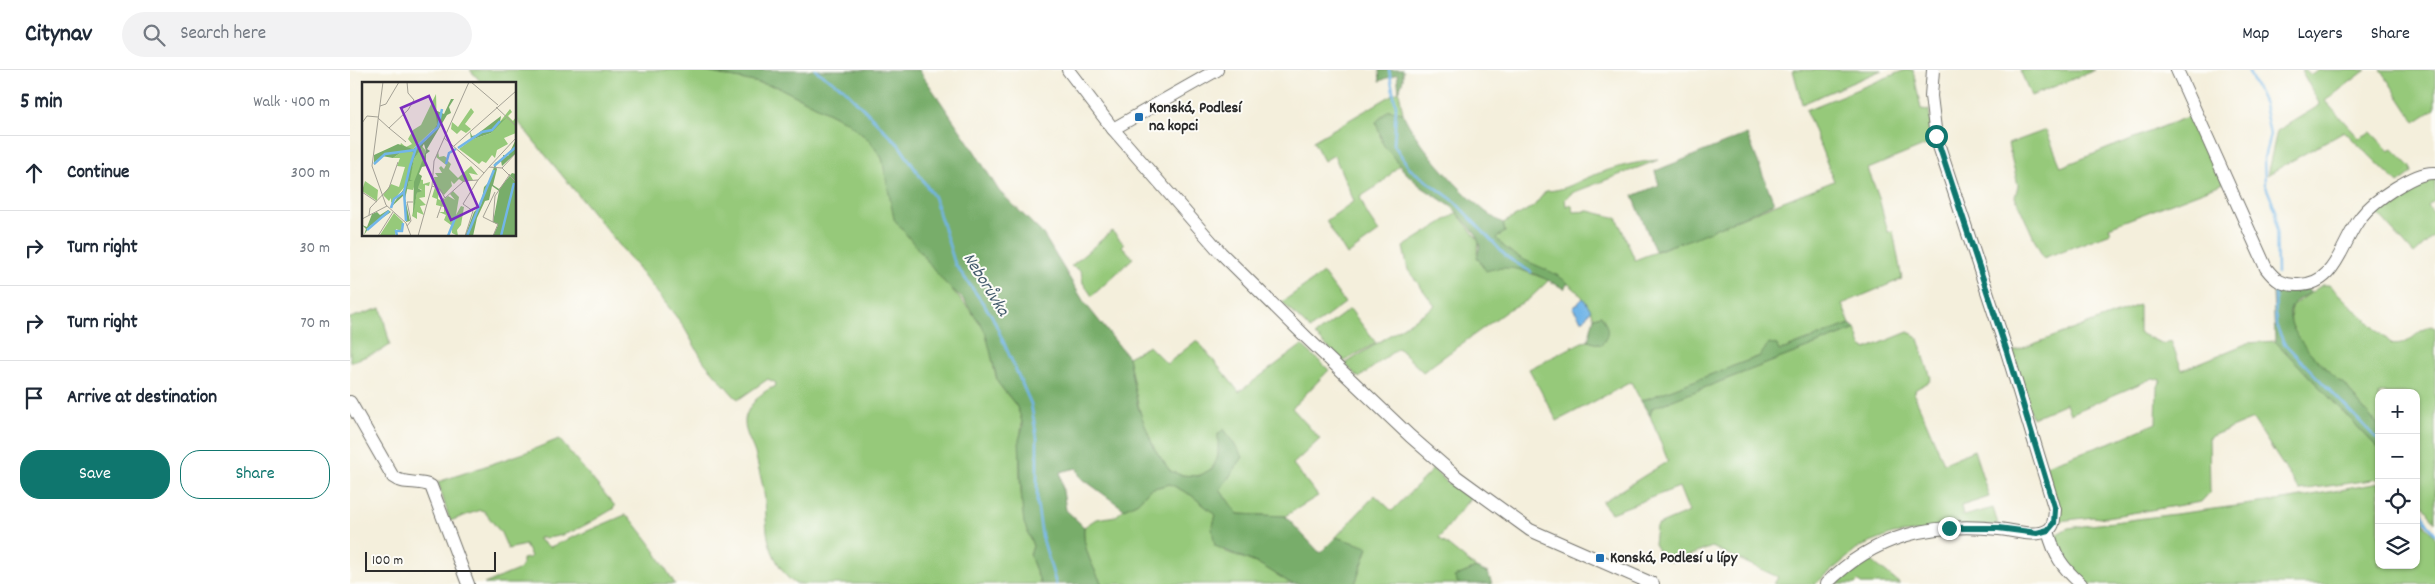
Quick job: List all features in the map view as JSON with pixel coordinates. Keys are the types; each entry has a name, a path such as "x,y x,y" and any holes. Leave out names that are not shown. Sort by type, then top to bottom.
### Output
{"street":[{"path":"1068,70 1113,129 1221,253 1307,338 1457,477 1530,530 1653,584"},
{"path":"1113,129 1217,70"},
{"path":"1826,584 1867,551 1884,542 1922,531 1971,527 2037,533 2048,530 2054,523 2055,510 2007,352 1936,136 1931,96 1933,70"},
{"path":"2177,70 2266,268 2277,282 2294,286 2316,283 2336,263 2356,224 2368,208 2412,178 2422,174 2435,173"},
{"path":"350,402 393,476 402,481 423,483 431,486 468,584"},
{"path":"2048,530 2054,554 2065,570 2081,584"}],"green space":[{"path":"470,70 698,70 778,87 847,122 869,140 882,158 906,218 930,263 985,331 998,382 1020,413 1022,424 1020,438 1021,495 1025,521 1033,546 1030,555 1041,584 796,584 790,580 779,565 770,545 766,526 763,487 755,452 745,425 748,410 760,395 775,387 776,383 768,379 739,399 735,397 704,362 682,324 634,263 516,119 516,82 481,82"},
{"path":"698,70 919,70 999,191 1043,234 1084,302 1128,357 1138,407 1154,448 1170,471 1181,475 1199,476 1213,468 1218,456 1218,434 1224,429 1243,457 1220,490 1238,514 1285,516 1320,553 1336,537 1368,547 1355,584 1292,584 1261,565 1215,546 1212,529 1216,515 1191,495 1170,484 1150,489 1138,502 1124,509 1080,477 1077,468 1060,472 1066,510 1084,527 1086,550 1102,584 1041,584 1030,555 1033,546 1024,523 1019,440 1023,426 1020,415 1016,405 998,383 986,334 980,323 963,299 944,282 894,219 882,158 869,140 847,122 778,87"},
{"path":"1379,70 1403,70 1403,80 1399,91 1397,74 1380,81"},
{"path":"1793,70 1882,70 1802,104"},
{"path":"1905,70 1913,70 1921,109 1929,110 1933,138 1931,143 1868,169 1879,198 1888,232 1893,231 1902,279 1842,304 1850,324 1779,351 1765,351 1760,356 1641,401 1631,382 1557,421 1529,369 1582,342 1588,341 1602,345 1601,315 1594,317 1585,301 1574,289 1549,272 1507,249 1495,238 1505,232 1503,223 1533,207 1546,191 1566,187 1618,167 1658,160 1572,193 1565,199 1566,206 1571,204 1574,212 1589,211 1617,218 1635,260 1834,181 1806,110"},
{"path":"2020,70 2095,70 2031,96"},
{"path":"2301,70 2306,70 2311,75 2320,70 2366,70 2325,101 2359,138 2371,132 2389,151 2393,149 2411,167 2412,173 2398,183 2344,131 2267,175 2277,131 2320,105"},
{"path":"2381,70 2435,70 2435,109 2415,122"},
{"path":"1399,91 1403,113 1389,110 1376,122 1383,144 1400,164 1382,183 1360,197 1367,214 1379,232 1347,255 1326,221 1354,201 1334,155 1324,161 1313,141"},
{"path":"1389,110 1403,113 1419,140 1447,174 1478,205 1503,223 1505,232 1496,238 1504,247 1522,259 1559,276 1568,283 1564,289 1526,271 1507,268 1486,271 1477,257 1480,246 1476,234 1452,207 1420,186 1404,171 1383,144 1376,122"},
{"path":"2192,115 2224,183 2109,227 2111,233 2043,258 2015,197 2018,185 2008,144 2046,130 2061,167"},
{"path":"1747,134 1774,203 1694,238 1655,251 1633,196 1659,185 1655,171"},
{"path":"2435,177 2435,200 2428,206 2435,215 2435,235 2414,254 2375,211 2385,201 2414,180"},
{"path":"1457,213 1479,241 1477,253 1497,267 1513,267 1549,280 1528,300 1508,310 1423,372 1398,348 1359,378 1345,364 1435,306 1408,270 1403,247"},
{"path":"1112,231 1133,258 1092,296 1083,283 1081,271 1071,266"},
{"path":"1323,273 1345,303 1310,329 1282,302"},
{"path":"2322,285 2329,285 2392,344 2398,345 2408,341 2431,326 2435,328 2435,522 2420,499 2420,389 2375,389 2375,422 2345,384 2339,381 2304,347 2292,327 2293,305"},
{"path":"2281,288 2308,289 2310,293 2293,304 2290,313 2291,324 2304,346 2339,381 2345,384 2375,422 2375,445 2275,341 2273,291"},
{"path":"2139,305 2139,333 2163,344 2171,341 2182,370 2248,343 2275,341 2375,445 2375,480 2299,490 2253,419 2209,437 2210,492 2201,502 2100,518 2093,517 2059,521 2046,465 2114,441 2156,423 2157,389 2161,380 2153,378 2070,414 2066,403 2032,418 2012,352"},
{"path":"381,308 390,345 381,351 350,362 350,318"},
{"path":"1350,309 1376,343 1343,362 1315,335"},
{"path":"1601,315 1607,334 1601,345 1588,341 1594,317"},
{"path":"1850,324 1856,329 1652,408 1650,416 1641,401 1760,356 1769,343 1777,345 1779,351"},
{"path":"1856,329 1861,346 1866,349 1908,332 1917,336 1931,378 1929,382 1916,389 1914,394 1944,463 1974,450 1989,497 1961,506 1963,516 1993,508 1998,524 1893,534 1860,547 1815,584 1774,584 1778,577 1712,547 1672,562 1663,559 1654,544 1656,526 1689,512 1679,487 1611,513 1602,502 1668,461 1650,416 1652,408"},
{"path":"1197,340 1239,392 1302,345 1329,370 1292,408 1320,439 1293,464 1318,496 1285,516 1238,514 1220,490 1243,457 1218,434 1219,450 1215,464 1205,473 1189,476 1180,475 1171,471 1167,466 1155,449 1145,427 1128,357 1149,346 1167,364"},
{"path":"559,439 615,506 578,529 559,536 539,538 539,540 550,547 625,515 633,521 650,543 675,584 484,584 518,570 522,566 522,559 531,556 525,545 508,549 501,533 484,511 480,510 450,521 438,482"},
{"path":"1433,469 1449,484 1451,482 1471,497 1439,538 1476,568 1455,577 1459,584 1355,584 1368,548 1336,537 1375,495 1392,511"},
{"path":"1170,484 1191,495 1216,515 1212,529 1224,551 1261,565 1292,584 1102,584 1086,550 1084,527 1096,519 1116,516 1124,509 1138,502 1150,489"},
{"path":"2375,484 2375,569 2420,569 2420,515 2435,537 2435,584 2086,584 2064,562 2057,549 2057,534 2068,528 2290,499"},
{"path":"1868,558 1900,584 1861,584 1858,581 1855,584 1837,584"},
{"path":"1476,568 1488,573 1492,584 1459,584 1454,577"}],"water":[{"path":"1583,298 1591,310 1584,320 1581,320 1573,308"}],"waterway":[{"name":"Neborůvka","path":"815,70 843,88 899,145 934,197 955,264 992,316 1031,404 1037,438 1037,503 1042,536 1056,584"},
{"path":"1389,70 1396,106 1394,145 1410,169 1453,200 1508,258 1531,272"},
{"path":"2248,70 2264,104 2270,135 2264,158 2265,184 2276,211 2277,273"},
{"path":"2275,288 2276,325 2284,343 2375,437"},
{"path":"2420,507 2426,521 2435,534"}],"place":[{"name":"Konská, Podlesí na kopci","path":"1139,117"},
{"name":"Konská, Podlesí u lípy","path":"1600,558"}],"route":[{"path":"1936,136 2007,352 2055,510 2054,523 2048,530 2037,533 1998,528 1949,528"}]}
